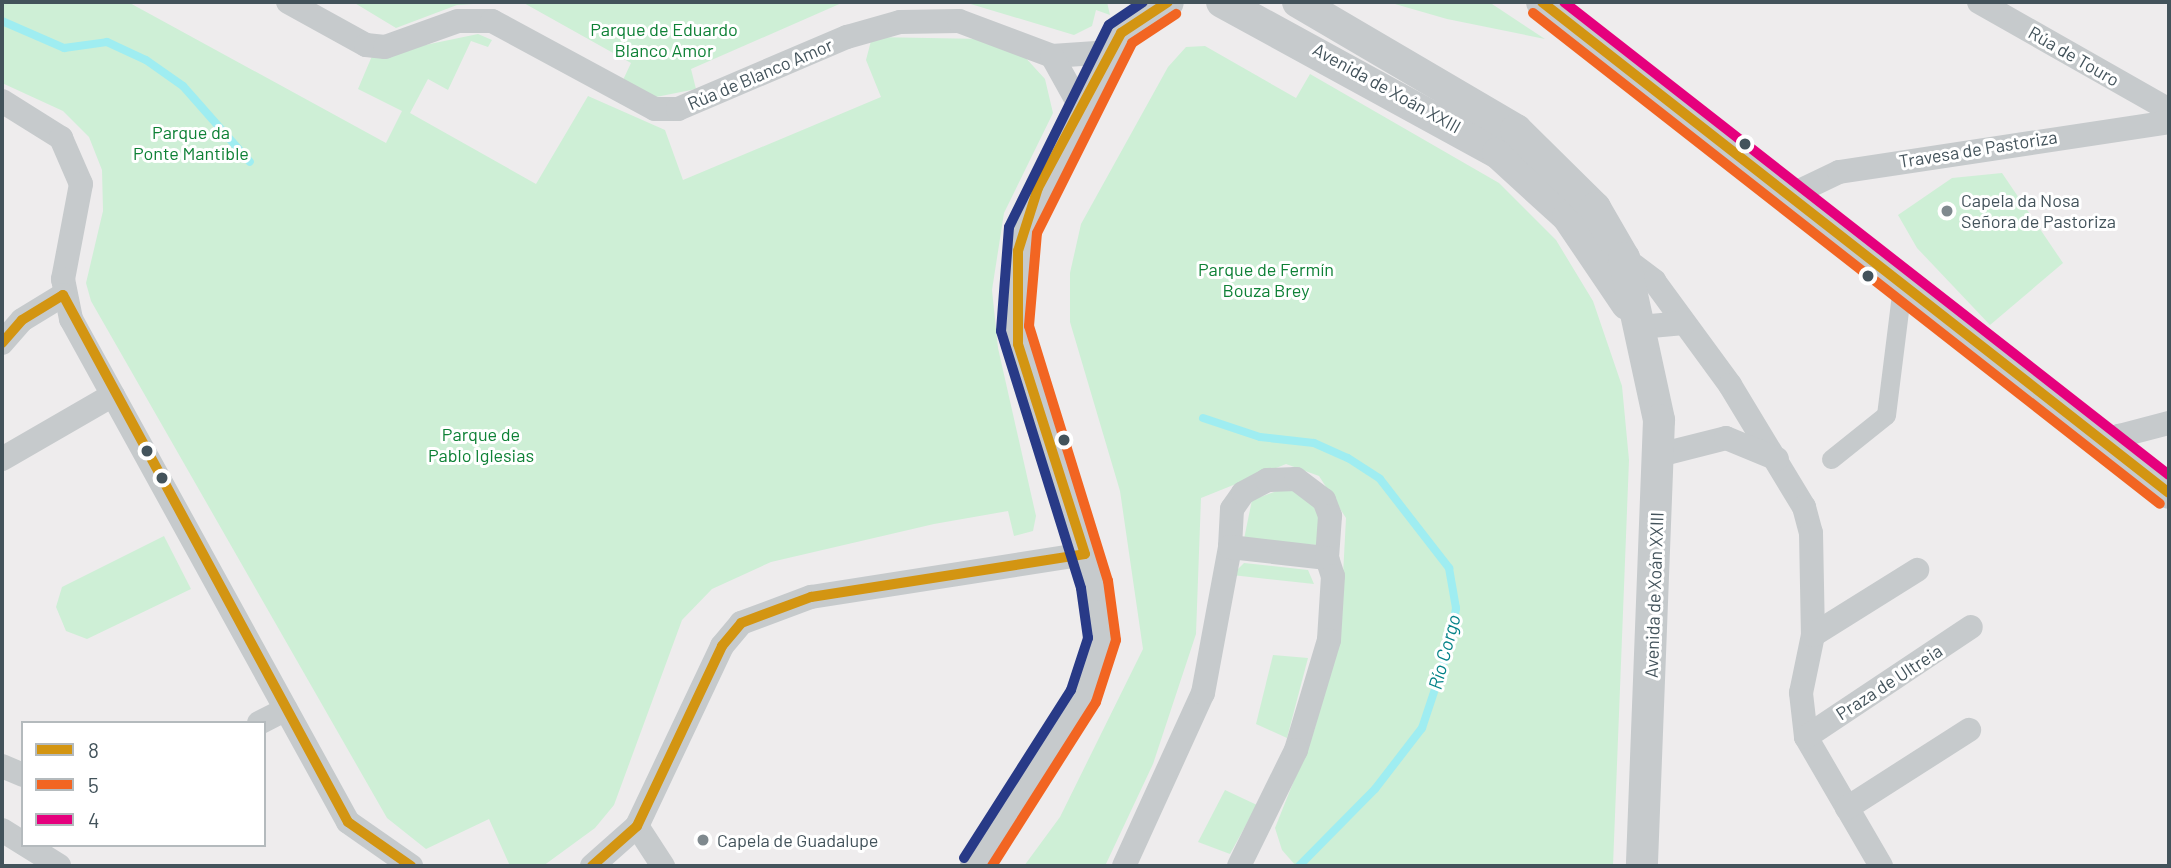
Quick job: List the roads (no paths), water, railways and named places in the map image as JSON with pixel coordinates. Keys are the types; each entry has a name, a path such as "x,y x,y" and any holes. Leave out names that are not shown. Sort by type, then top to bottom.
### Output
{"street":[{"name":"Rúa de Blanco Amor","path":"288,2 366,45 385,47 458,22 492,20 655,109 678,109 847,37 900,22 959,21 1052,56 1116,43"},
{"path":"976,866 1091,679 1102,621 1085,554 1023,363 1013,306 1029,209 1116,43 1123,2"},
{"path":"1116,43 1168,2"},
{"name":"Avenida de Xoán XXIII","path":"1222,2 1498,153 1569,218 1640,327"},
{"path":"1542,2 1793,194 1902,287 2107,449 2169,493"},
{"name":"Rúa de Touro","path":"1979,2 2169,110"},
{"name":"Avenida de Xoán XXIII","path":"1310,6 1516,130 1595,208 1624,258 1657,395 1659,455 1642,866"},
{"path":"1052,56 1081,108"},
{"path":"2,101 61,138 81,184 63,295 113,395 348,822 411,866"},
{"name":"Travesa de Pastoriza","path":"1793,194 1839,172 2169,122"},
{"path":"1624,258 1654,281 1781,461 1811,533 1813,635 1801,693 1806,737 1881,866"},
{"path":"1831,459 1886,415 1902,287"},
{"path":"2,343 22,320 63,295"},
{"path":"1640,327 1684,323"},
{"path":"2,459 113,395"},
{"path":"2107,449 2119,436 2169,423"},
{"path":"1659,455 1726,438 1781,461"},
{"path":"1124,866 1203,693 1230,547 1231,509 1242,494 1266,480 1296,479 1324,500 1330,516 1327,558 1333,576 1329,640 1296,750 1239,866"},
{"path":"1230,547 1327,558"},
{"path":"592,866 637,826 722,646 741,623 811,597 1085,554"},
{"path":"1813,635 1917,570"},
{"name":"Praza de Ultreia","path":"1806,737 1971,627"},
{"path":"263,721 286,709"},
{"path":"1847,808 1969,730"},
{"path":"2,766 21,774"},
{"path":"637,826 663,866"},
{"path":"2,830 21,842"},
{"path":"29,847 59,866"}],"waterway":[{"name":"Río Corgo","path":"2,21 64,48 107,42 146,60 183,86 250,162"},
{"name":"Río Corgo","path":"1203,418 1260,437 1314,443 1348,458 1380,479 1449,568 1456,608 1451,641 1422,728 1375,789 1299,866"}],"place":[{"name":"Capela da Nosa Señora de Pastoriza","path":"1947,211"},
{"name":"Capela de Guadalupe","path":"703,840"}],"park label":[{"name":"Parque de Eduardo Blanco Amor","path":"664,40"},
{"name":"Parque da Ponte Mantible","path":"191,143"},
{"name":"Parque de Fermín Bouza Brey","path":"1266,280"},
{"name":"Parque de Pablo Iglesias","path":"481,445"}]}
